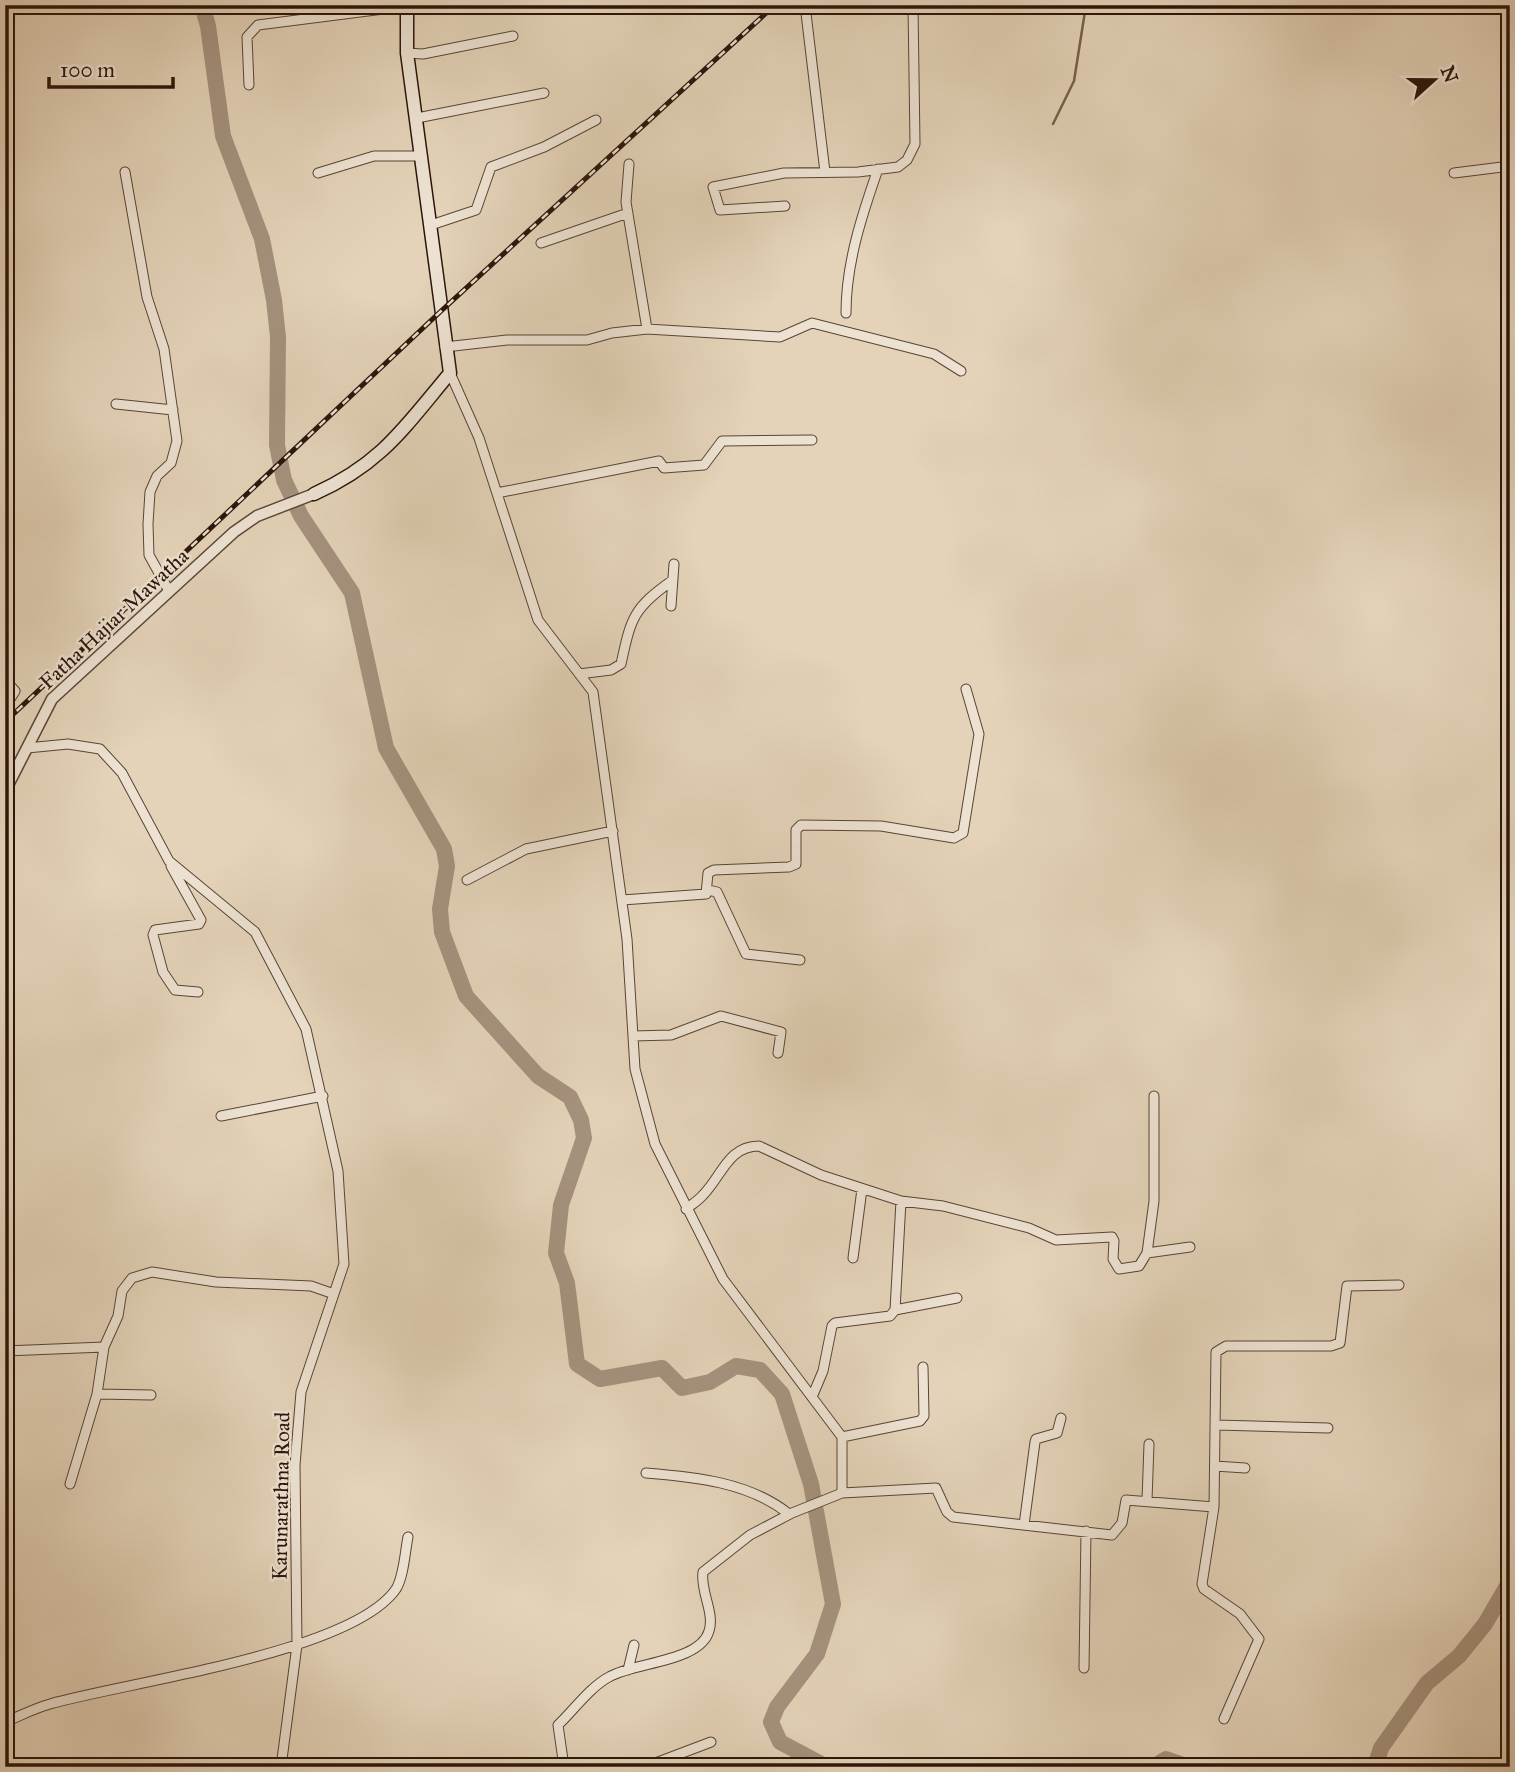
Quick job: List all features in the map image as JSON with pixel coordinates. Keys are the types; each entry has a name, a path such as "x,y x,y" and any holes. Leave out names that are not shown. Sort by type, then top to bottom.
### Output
{"main road":[{"path":"314,494 350,478 388,448 450,373 407,53 407,6"}],"street":[{"path":"805,5 825,172"},
{"path":"785,206 720,210 713,187 784,173 898,167 907,160 915,144 913,5"},
{"path":"249,85 247,37 258,25 407,6"},
{"path":"407,53 423,54 513,36"},
{"path":"417,118 544,93"},
{"path":"431,225 476,210 491,167 544,148 596,120"},
{"path":"318,173 374,156 422,156"},
{"path":"629,164 626,178 628,213 647,330"},
{"path":"1454,173 1510,166"},
{"path":"846,313 846,287 855,243 878,169"},
{"path":"125,172 147,297 164,349 177,441 171,463 157,476 150,492 148,524 149,555 169,591"},
{"path":"541,243 628,213"},
{"path":"445,347 507,340 587,340 612,333 647,330 779,337 812,323 934,355 961,371"},
{"path":"450,373 479,438 538,620 593,692 622,901 635,1069 655,1144 723,1279 842,1437 839,1495"},
{"path":"116,404 173,410"},
{"path":"496,493 659,461 664,468 704,465 722,441 811,440"},
{"name":"Fatha Hajiar Mawatha","path":"5,791 52,699 234,532 257,516 314,494"},
{"path":"671,607 674,564"},
{"path":"579,674 611,670 621,664 631,620 654,593 673,580"},
{"path":"5,680 15,691 5,708"},
{"path":"622,901 706,894 708,873 714,870 789,867 796,863 796,831 802,825 881,826 954,838 963,833 979,734 966,689"},
{"name":"Karunarathna Road","path":"27,748 68,744 100,749 122,773 169,861 255,932 306,1029 323,1096 338,1171 344,1264 301,1392 295,1465 297,1645 281,1767"},
{"path":"467,880 526,849 613,831"},
{"path":"169,861 201,920 199,924 155,930 153,935 163,972 176,990 198,992"},
{"path":"708,890 717,892 746,954 800,960"},
{"path":"633,1036 671,1035 721,1016 781,1032 778,1053"},
{"path":"221,1116 323,1096"},
{"path":"686,1209 704,1195 724,1165 743,1147 759,1146 821,1175 901,1201 943,1206 1029,1228 1056,1240 1112,1237 1113,1259 1119,1269 1139,1266 1147,1253 1154,1201 1154,1096"},
{"path":"853,1258 862,1189"},
{"path":"811,1397 823,1371 832,1326 835,1323 890,1316 895,1310 901,1201"},
{"path":"1147,1253 1190,1247"},
{"path":"70,1484 97,1394 104,1347 118,1316 122,1291 132,1278 152,1272 216,1282 312,1286 334,1294"},
{"path":"1224,1719 1259,1639 1240,1614 1204,1589 1202,1584 1214,1507 1216,1352 1219,1348 1331,1346 1340,1343 1347,1286 1398,1285"},
{"path":"895,1310 957,1298"},
{"path":"5,1351 104,1347"},
{"path":"842,1437 920,1421 924,1416 923,1367"},
{"path":"97,1394 151,1395"},
{"path":"1024,1525 1036,1438 1056,1433 1060,1418"},
{"path":"1216,1425 1328,1428"},
{"path":"1147,1500 1149,1444"},
{"path":"1215,1466 1245,1468"},
{"path":"646,1473 704,1478 765,1499 790,1513"},
{"path":"564,1767 558,1726 608,1677 688,1654 699,1647 711,1627 701,1581 703,1573 750,1535 790,1513 839,1495 936,1488 947,1512 953,1517 1112,1535 1122,1523 1125,1500 1214,1507"},
{"path":"1084,1668 1086,1531"},
{"path":"5,1722 47,1704 297,1645 334,1632 373,1610 397,1588 408,1537"},
{"path":"628,1670 634,1644"},
{"path":"645,1767 711,1742"}],"waterway":[{"path":"202,5 208,26 223,136 262,239 274,300 278,337 277,445 284,480 301,516 352,593 386,748 444,849 447,866 440,909 442,932 466,996 538,1076 570,1097 581,1120 584,1138 561,1205 556,1253 567,1283 577,1364 600,1379 662,1368 682,1388 710,1382 736,1366 760,1370 782,1394 811,1484 833,1604 817,1654 777,1707 771,1722 780,1742 827,1767"},
{"path":"1053,124 1074,81 1086,5"},
{"path":"1375,1767 1381,1748 1427,1683 1459,1656 1485,1624 1510,1581"},
{"path":"1153,1767 1166,1759 1189,1767"}],"railway":[{"path":"5,722 440,312 775,5"}]}
